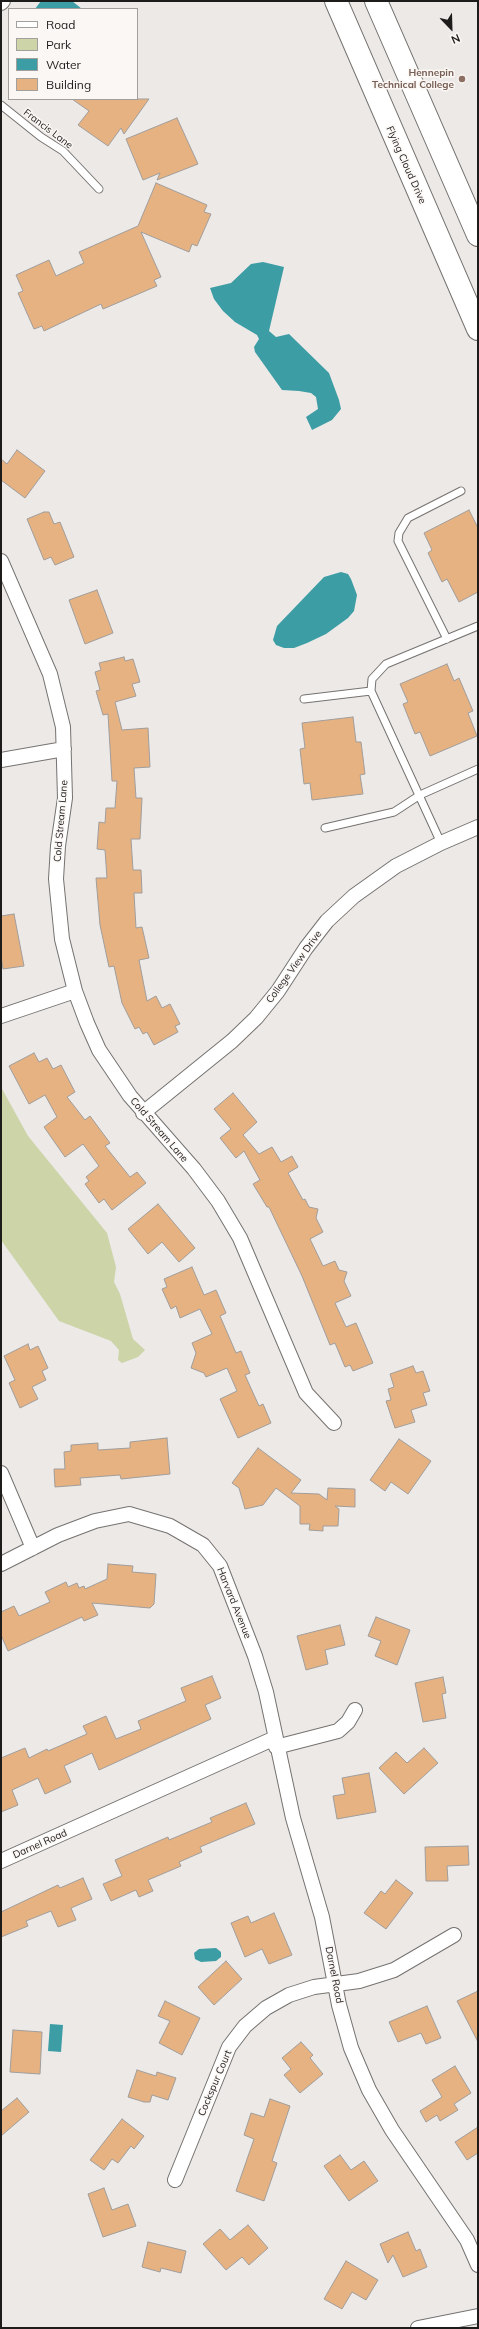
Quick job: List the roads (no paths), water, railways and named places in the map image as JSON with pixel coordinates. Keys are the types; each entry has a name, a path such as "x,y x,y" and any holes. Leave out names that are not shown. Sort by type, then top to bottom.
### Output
{"main road":[{"name":"Flying Cloud Drive","path":"336,1 478,329"},
{"path":"376,1 478,235"}],"street":[{"name":"Cold Stream Lane","path":"1,561 50,674 62,721 65,798 58,846 56,879 62,939 75,991 99,1050 116,1076 143,1114 194,1169 218,1201 240,1238 306,1392 334,1423"},
{"path":"1,760 64,749"},
{"name":"College View Drive","path":"143,1114 232,1041 256,1018 278,991 306,948 327,921 354,896 396,866 441,843 478,827"},
{"path":"1,1016 75,991"},
{"path":"1,1473 33,1548"},
{"name":"Harvard Avenue","path":"1,1564 33,1548 95,1521 129,1514 170,1526 203,1544 220,1566 250,1642 266,1692 276,1743"},
{"name":"Darnel Road","path":"1,1861 276,1743 338,1731 348,1722 355,1710"},
{"name":"Darnel Road","path":"276,1743 293,1818 322,1917 351,2048 369,2090 392,2130 467,2240 478,2265"},
{"name":"Cockspur Court","path":"175,2180 229,2047 245,2026 266,2008 289,1995 314,1987 359,1981 394,1970 454,1935"},
{"path":"418,2328 478,2316"}],"lane":[{"name":"Francis Lane","path":"1,105 41,137 63,151 99,189"},
{"path":"447,639 398,541 399,533 408,518 461,490"},
{"path":"441,843 371,691 372,679 386,664 478,626"},
{"path":"304,699 371,691"},
{"path":"325,828 394,812 420,795 478,769"}],"water":[{"path":"41,1 72,1 81,8 36,8"},
{"path":"263,262 284,267 269,331 276,337 289,334 329,373 339,400 341,409 332,420 312,430 306,417 318,409 316,397 311,393 282,390 255,352 254,347 259,339 257,335 235,322 223,311 214,299 210,288 231,283 251,264"},
{"path":"341,572 348,574 357,595 354,611 348,618 326,634 294,648 284,648 276,645 273,640 277,626 324,577"},
{"path":"216,1948 221,1952 221,1957 216,1961 201,1962 195,1959 194,1953 199,1949"},
{"path":"50,2024 63,2025 61,2052 48,2051"}],"place":[{"name":"Hennepin Technical College","path":"462,79"}]}
